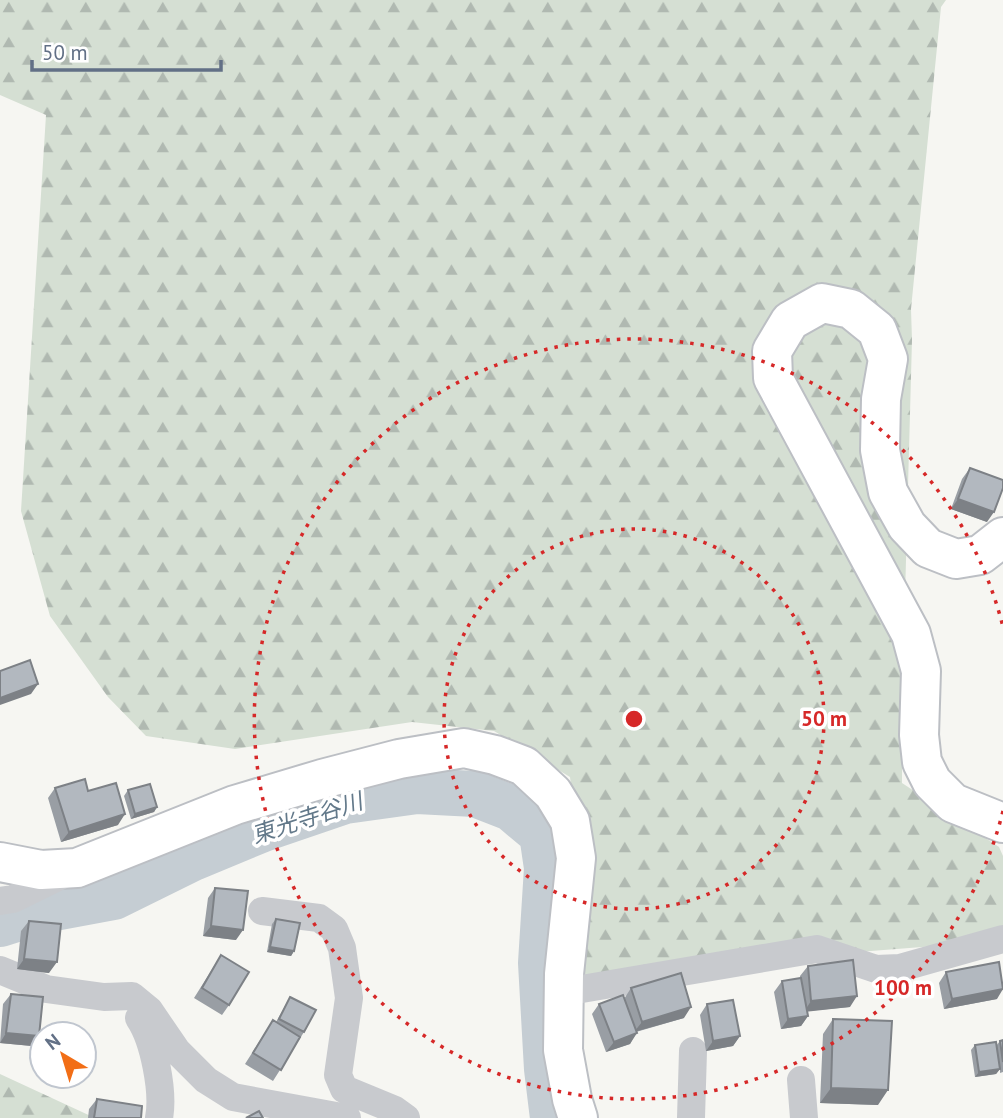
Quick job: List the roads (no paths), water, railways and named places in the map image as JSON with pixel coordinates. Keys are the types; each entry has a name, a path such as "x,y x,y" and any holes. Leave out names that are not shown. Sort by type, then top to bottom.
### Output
{"street":[{"path":"1003,537 980,555 956,559 928,548 907,526 888,492 880,450 881,399 888,359 877,330 851,309 822,303 790,321 772,351 772,378 911,634 920,671 919,735 922,762 932,782 953,803 1003,823"},
{"path":"0,901 13,899 77,868 235,805 322,779 399,759 464,748 495,755 524,766 553,793 570,821 576,858 564,992 563,1050 578,1118"},
{"path":"0,862 41,870 77,868"},
{"path":"262,911 319,918 334,929 342,948 349,998 338,1075 344,1089 395,1110 407,1118"},
{"path":"564,992 817,949 876,969 900,968 1003,939"},
{"path":"0,970 46,989 104,997 132,996 149,1010 177,1051 206,1080 233,1097 347,1118"},
{"path":"104,997 133,1011 145,1028 153,1048 159,1084 159,1118"},
{"path":"691,1118 693,1051"},
{"path":"801,1080 804,1118"}],"waterway":[{"name":"東光寺谷川","path":"0,924 44,910 114,897 193,858 263,829 345,801 417,791 475,794 511,808 542,834 547,868 541,963 547,1069 553,1118"}]}
